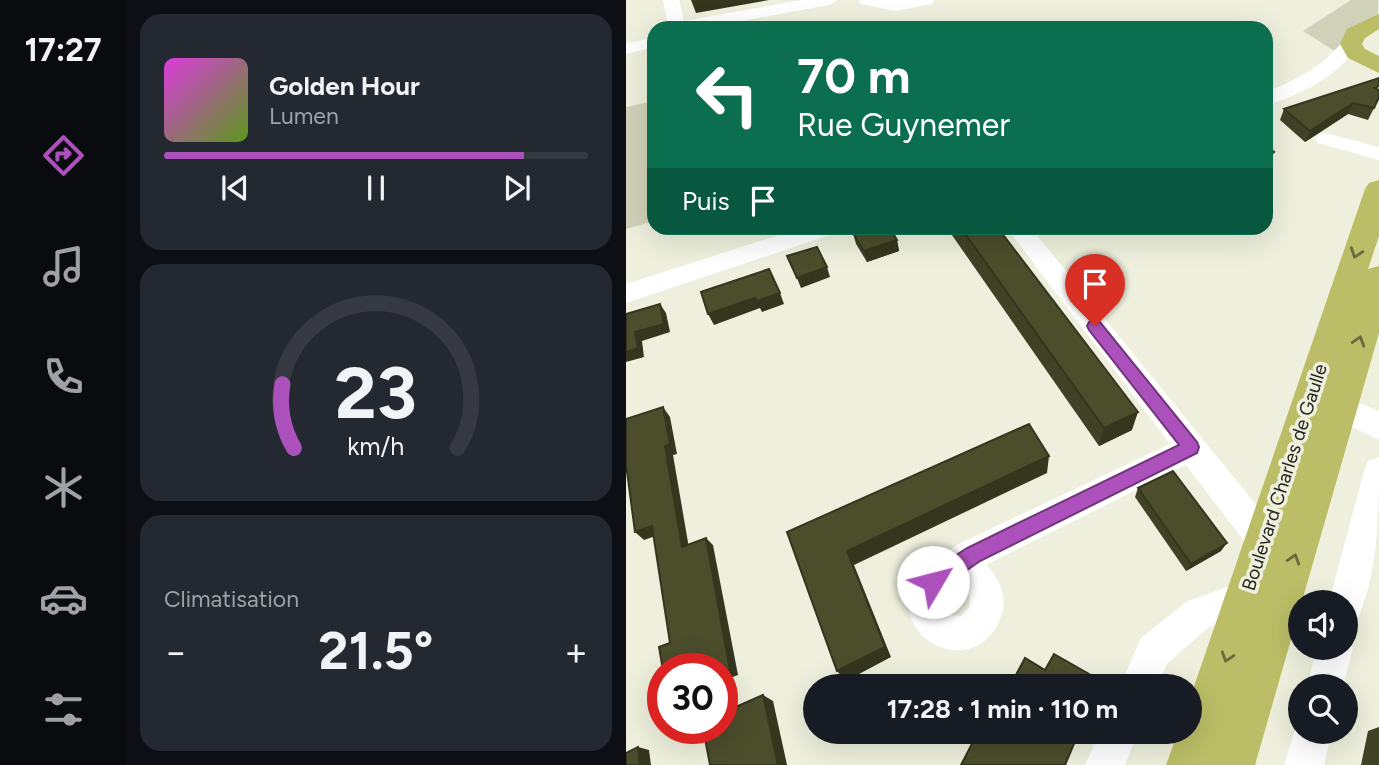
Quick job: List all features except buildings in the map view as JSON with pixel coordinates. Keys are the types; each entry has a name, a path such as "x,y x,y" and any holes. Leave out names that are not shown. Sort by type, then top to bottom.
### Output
{"main road":[{"path":"1374,64 1356,53 1351,44 1355,34 1378,20"},
{"name":"Boulevard Charles de Gaulle","path":"1191,765 1378,189"},
{"name":"Boulevard Charles de Gaulle","path":"1230,765 1378,276"}],"street":[{"path":"671,0 675,21"},
{"path":"714,21 829,0"},
{"path":"867,0 895,6 926,0"},
{"path":"626,49 647,44"},
{"path":"1273,97 1293,90 1329,65 1351,44"},
{"path":"1329,65 1346,61 1374,64"},
{"path":"1325,139 1378,154"},
{"path":"626,295 804,235"},
{"path":"1023,235 1264,539"},
{"name":"Boulevard Charles de Gaulle","path":"1339,407 1366,418 1378,428"},
{"path":"947,573 974,554 1191,447"},
{"path":"1350,590 1378,471"},
{"path":"1143,674 1154,651 1198,614 1246,597"},
{"path":"1105,765 1114,744"},
{"path":"1304,765 1310,744"}],"green space":[{"path":"1351,0 1378,0 1378,15 1350,30 1336,52 1303,31"},
{"path":"647,102 647,223 626,229 626,107"}],"route":[{"path":"933,582 974,554 1191,447 1095,326"}]}
